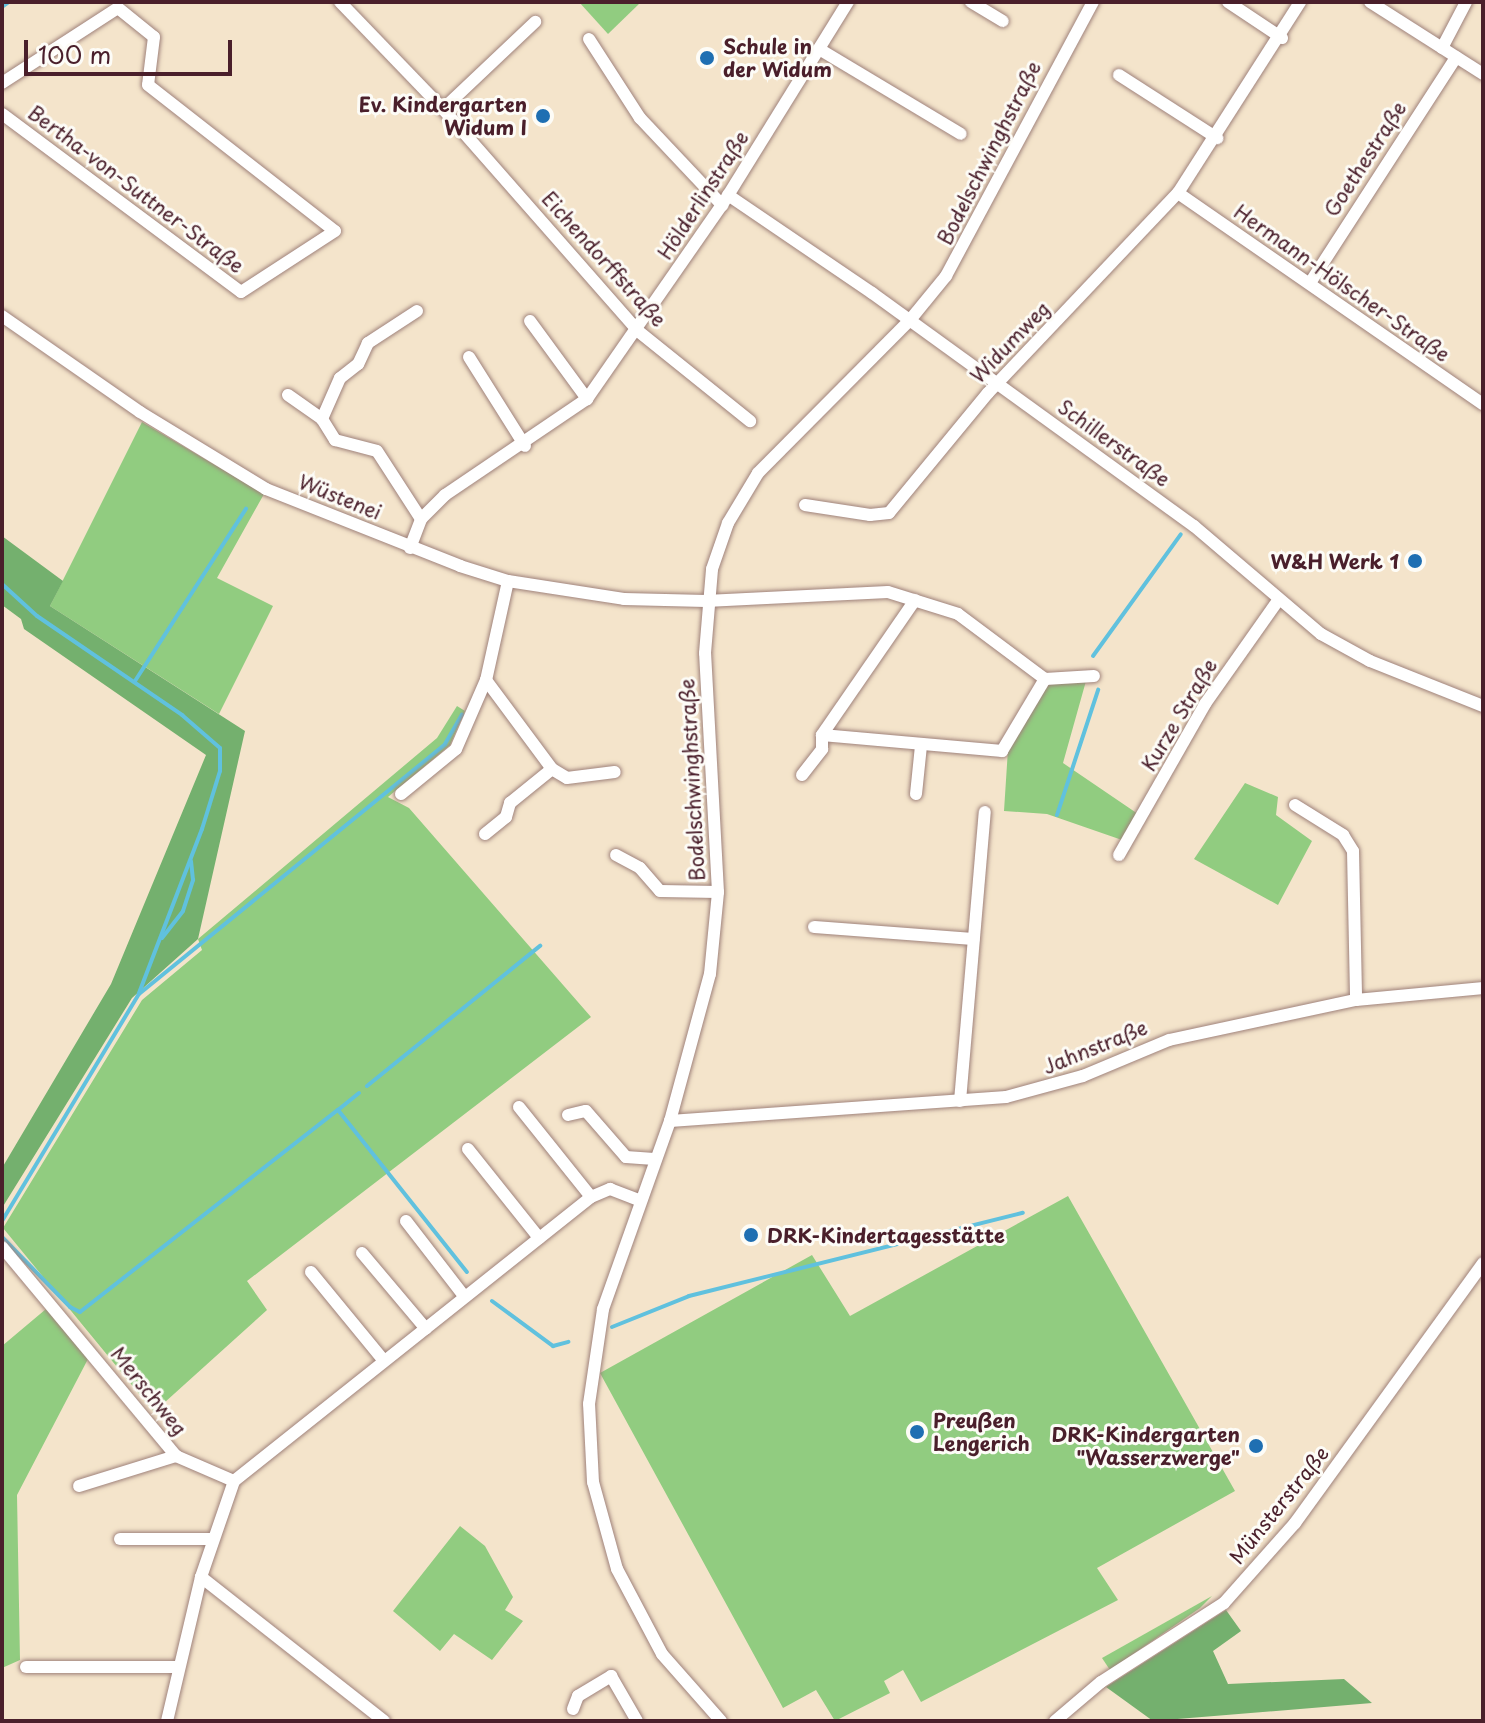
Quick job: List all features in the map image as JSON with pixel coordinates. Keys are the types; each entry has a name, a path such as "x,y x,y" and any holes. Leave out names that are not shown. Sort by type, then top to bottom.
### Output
{"street":[{"name":"Eichendorffstraße","path":"340,2 443,109 638,331 750,421"},
{"name":"Hölderlinstraße","path":"410,548 421,519 455,488 525,446 587,399 638,331 725,200 848,2"},
{"path":"971,2 1003,21"},
{"name":"Bodelschwinghstraße","path":"721,1721 687,1687 641,1620 617,1569 593,1482 589,1404 594,1355 609,1288 670,1121 706,991 718,892 706,601 728,523 758,473 910,320 969,240 1093,2"},
{"path":"1228,2 1282,38"},
{"name":"Widumweg","path":"805,505 870,515 889,513 999,385 1178,193 1282,38 1300,2"},
{"path":"1370,2 1483,74"},
{"path":"1442,48 1466,2"},
{"name":"Bertha-von-Suttner-Straße","path":"2,83 118,8 154,37 148,85 335,231 241,292 2,114"},
{"path":"443,109 535,22"},
{"name":"Schillerstraße","path":"589,39 640,118 725,200 910,320 1194,526 1279,599 1351,651 1483,706"},
{"path":"819,49 961,134"},
{"name":"Goethestraße","path":"1310,283 1456,57"},
{"path":"1119,75 1217,138"},
{"name":"Hermann-Hölscher-Straße","path":"1178,193 1483,404"},
{"path":"322,419 340,378 358,364 368,343 417,311"},
{"name":"Wüstenei","path":"2,316 211,458 266,489 410,548 508,581 624,599 706,601 888,592 958,614 1045,679"},
{"path":"530,321 587,399"},
{"path":"469,357 525,446"},
{"path":"288,395 322,419 335,440 377,451 421,519"},
{"path":"401,794 456,749 486,680 508,581"},
{"name":"Kurze Straße","path":"1119,855 1205,704 1279,599"},
{"path":"802,775 822,749 822,735 915,600"},
{"path":"822,735 1002,751 1045,679 1094,676"},
{"path":"486,680 552,769 567,778 615,772"},
{"path":"916,794 921,746"},
{"path":"485,834 506,817 510,803 552,769"},
{"path":"1295,805 1343,835 1353,851 1356,1000"},
{"path":"960,1101 985,812"},
{"path":"616,855 640,868 660,891 718,892"},
{"path":"814,927 974,939"},
{"name":"Jahnstraße","path":"670,1121 960,1101 1047,1088 1169,1040 1356,1000 1483,988"},
{"path":"519,1107 591,1197"},
{"path":"568,1115 586,1111 626,1157 654,1159"},
{"path":"468,1149 539,1238"},
{"path":"167,1721 177,1667 201,1577 234,1481 591,1197 610,1189 639,1200"},
{"path":"406,1221 464,1296"},
{"name":"Merschweg","path":"2,1247 51,1301 176,1456 234,1481"},
{"path":"362,1253 426,1329"},
{"name":"Münsterstraße","path":"1055,1721 1101,1682 1224,1603 1295,1523 1483,1263"},
{"path":"311,1272 384,1361"},
{"path":"79,1486 176,1456"},
{"path":"120,1539 213,1539"},
{"path":"201,1577 384,1721"},
{"path":"26,1667 177,1667"},
{"path":"573,1709 578,1696 611,1676 637,1721"}],"green space":[{"path":"579,2 641,2 608,34"},
{"path":"142,422 264,494 217,578 273,606 219,714 50,606"},
{"path":"2,536 63,581 50,606 245,731 198,939 132,998 2,1208 2,1168 111,984 206,755 24,629 21,619 2,605"},
{"path":"1086,681 1063,763 1138,814 1122,840 1047,814 1004,811 1008,749 1048,683"},
{"path":"457,706 465,711 450,745 388,797 409,808 591,1017 247,1281 267,1310 154,1412 3,1228 142,1000 202,950 198,939 437,738"},
{"path":"1245,783 1278,797 1276,815 1312,841 1278,905 1194,859"},
{"name":"Preußen Lengerich","path":"1068,1196 1235,1491 1097,1568 1118,1600 921,1702 903,1670 884,1681 890,1693 835,1721 816,1690 783,1708 600,1373 812,1255 850,1316"},
{"path":"46,1309 88,1359 17,1495 20,1660 2,1668 2,1346"},
{"path":"460,1526 485,1546 513,1597 505,1610 523,1621 492,1660 454,1634 440,1651 393,1611"},
{"path":"1212,1596 1200,1608 1110,1670 1102,1658"},
{"path":"1226,1610 1241,1631 1213,1651 1228,1684 1344,1679 1372,1703 1153,1721 1106,1687"}],"waterway":[{"path":"2,7 9,2"},
{"path":"135,681 246,509"},
{"path":"1093,656 1181,534"},
{"path":"2,584 37,616 182,715 220,748 220,771 202,829 139,993"},
{"path":"1057,815 1098,690"},
{"path":"2,1221 139,994 445,744 462,714"},
{"path":"162,938 183,911 193,880 191,861"},
{"path":"367,1086 540,946"},
{"path":"338,1110 359,1093"},
{"path":"2,1237 70,1307 80,1312 338,1110 467,1272"},
{"path":"612,1327 689,1296 1023,1213"},
{"path":"492,1301 553,1346 568,1342"}],"place":[{"name":"Schule in der Widum","path":"707,58"},
{"name":"Ev. Kindergarten Widum I","path":"543,116"},
{"name":"W&H Werk 1","path":"1415,561"},
{"name":"DRK-Kindertagesstätte","path":"751,1235"},
{"name":"Preußen Lengerich","path":"917,1432"},
{"name":"DRK-Kindergarten \"Wasserzwerge\"","path":"1256,1446"}]}
